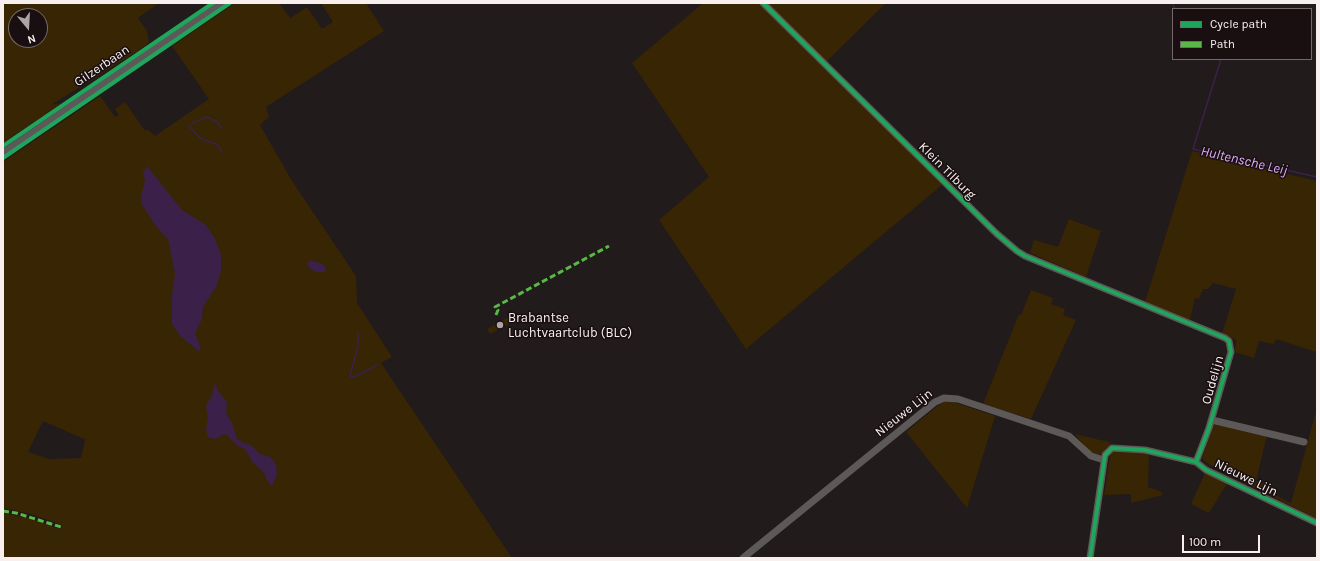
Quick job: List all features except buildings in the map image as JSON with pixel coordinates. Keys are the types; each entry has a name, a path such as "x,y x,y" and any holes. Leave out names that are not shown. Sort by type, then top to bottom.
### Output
{"street":[{"name":"Gilzerbaan","path":"3,153 222,3"},
{"name":"Klein Tilburg","path":"763,3 1009,245 1025,256 1082,278 1148,307"},
{"name":"Oudelijn","path":"1148,307 1225,338 1229,341 1231,352 1212,420 1196,462"},
{"name":"Nieuwe Lijn","path":"743,558 935,402 944,398 958,399 1069,436 1091,456 1104,460 1107,451 1118,447 1170,455 1196,462 1206,470 1317,523"},
{"path":"1212,420 1304,442"},
{"path":"1090,558 1104,460"}],"shaded area":[{"path":"3,3 159,3 138,18 147,31 149,42 144,47 51,105 62,103 3,143"},
{"path":"235,3 279,3 290,18 307,7 322,29 333,22 321,3 366,3 384,31 266,107 269,117 260,125 292,181 356,276 357,303 392,357 381,363 512,558 3,558 3,513 29,518 61,529 62,525 31,514 3,508 3,162 100,96 115,117 119,115 115,109 125,102 145,131 147,129 155,136 209,99 172,46","holes":["43,421 84,439 81,458 49,459 28,452"]},
{"path":"703,3 759,3 942,185 746,349 659,220 709,177 632,63"},
{"path":"767,3 886,3 826,62"},
{"path":"1192,151 1317,181 1317,352 1276,339 1274,344 1259,341 1254,358 1235,352 1236,340 1222,334 1236,289 1213,283 1208,289 1203,289 1199,299 1195,298 1190,320 1145,302"},
{"path":"147,166 182,210 206,225 215,239 221,255 221,270 217,285 203,307 202,319 195,333 201,349 199,351 180,336 172,324 172,295 175,274 168,239 155,225 141,203 145,180 143,173"},
{"path":"1069,219 1101,231 1086,277 1030,253 1034,240 1058,247"},
{"path":"310,260 323,264 326,269 325,272 316,272 309,268 307,263"},
{"path":"1031,290 1053,298 1051,304 1065,309 1063,315 1076,320 1031,419 983,404 1019,314 1021,315"},
{"name":"Brabantse Luchtvaartclub (BLC)","path":"507,318 511,318 513,322 490,334 487,329"},
{"path":"215,382 218,391 227,402 226,413 232,423 237,439 251,445 260,454 270,457 276,464 277,475 272,486 268,482 263,471 253,463 245,449 238,446 226,434 216,439 208,437 206,430 208,418 206,405 212,396"},
{"path":"946,401 995,416 967,508 906,432 940,404"},
{"path":"1317,408 1317,519 1210,465 1202,459 1214,423 1267,435 1256,481 1273,486 1271,493 1291,503"},
{"path":"1075,434 1111,442 1104,453 1098,455 1089,452"},
{"path":"1113,450 1149,453 1148,487 1160,491 1163,495 1131,503 1131,494 1104,495 1110,456"},
{"path":"1206,471 1228,482 1209,513 1191,504"}],"waterway":[{"name":"Hultensche Leij","path":"1172,3 1174,8"},
{"name":"Hultensche Leij","path":"1221,60 1193,149 1317,177"},
{"path":"193,123 207,117 216,121 221,128"},
{"path":"189,126 200,138 218,145 222,152"},
{"path":"358,333 358,346 350,376 354,377 377,365"}],"marked path":[{"path":"496,315 498,310 495,307 609,246"},
{"path":"3,511 16,513 61,527"}],"cycle path":[{"path":"3,146 213,3"},
{"path":"3,158 230,3"},
{"path":"763,3 997,234 1017,251 1025,256 1225,338 1229,341 1231,352 1209,428 1196,462"},
{"path":"1090,558 1105,455 1112,448 1145,450 1196,462 1206,470 1317,523"}],"place":[{"name":"Brabantse Luchtvaartclub (BLC)","path":"500,325"}]}
